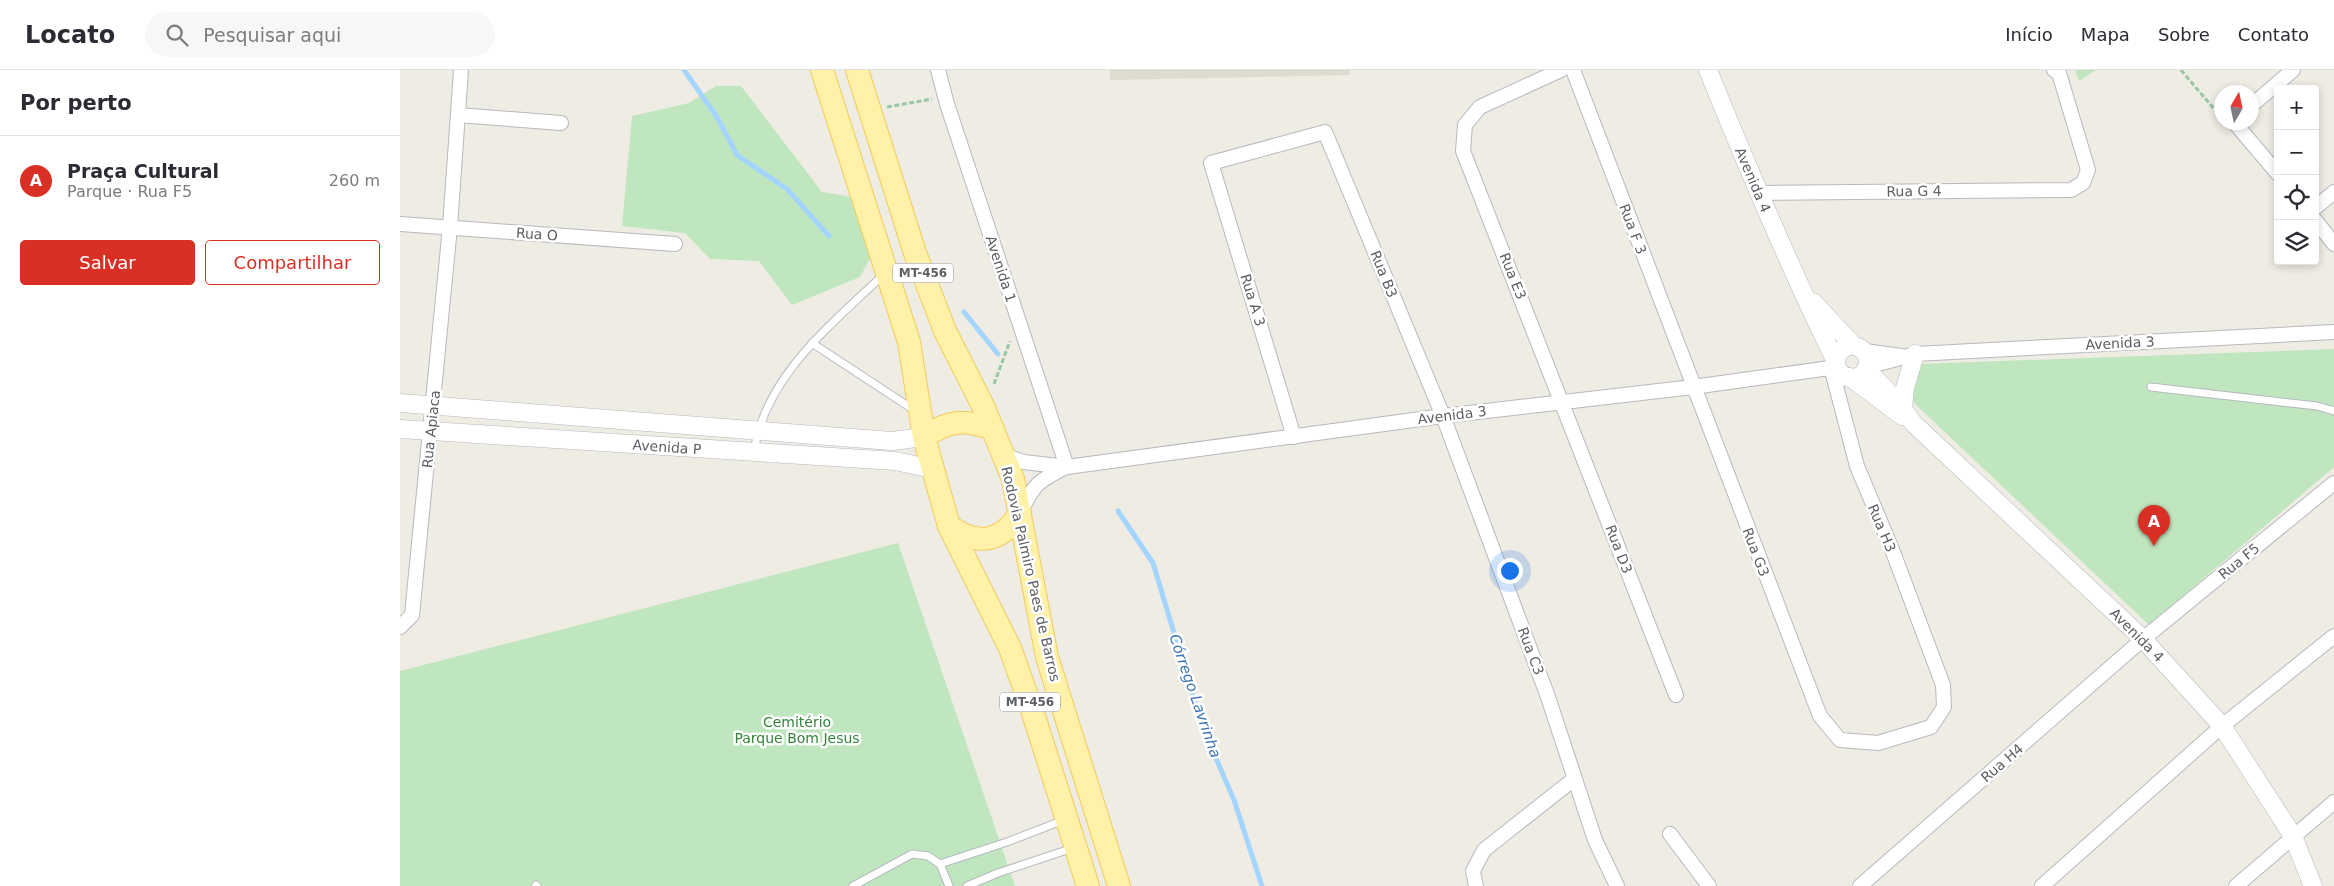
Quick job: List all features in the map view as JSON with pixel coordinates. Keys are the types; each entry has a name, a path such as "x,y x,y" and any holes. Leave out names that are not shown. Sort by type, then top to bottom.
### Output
{"main road":[{"name":"MT-456","path":"822,70 909,342 924,437 949,526 1010,648 1088,886"},
{"name":"Rodovia Palmiro Paes de Barros","path":"857,70 915,254 945,331 984,408 1013,479 1047,658 1119,886"},
{"path":"924,437 939,427 957,422 975,423 993,429"},
{"path":"949,526 961,535 974,539 989,538 1002,534 1013,525 1020,513"}],"street":[{"name":"Rua Apiaca","path":"400,627 406,615 434,406 450,227 461,70"},
{"name":"Avenida 1","path":"938,70 1067,467"},
{"name":"Rua E3","path":"1561,70 1480,108 1465,125 1463,150 1562,403"},
{"name":"Rua F 3","path":"1572,70 1693,388"},
{"name":"Avenida 4","path":"1708,70 1758,193 1838,368 1890,410 1908,416"},
{"name":"Rua G 4","path":"1758,193 2070,190 2083,183 2088,170 2059,74 2054,70"},
{"path":"2259,99 2293,70"},
{"path":"458,115 561,123"},
{"path":"2241,130 2274,169"},
{"name":"Rua A 3","path":"1294,437 1211,163 1325,132"},
{"name":"Rua B3","path":"1325,132 1443,416"},
{"path":"2319,205 2334,192"},
{"name":"Rua O","path":"400,224 675,244"},
{"path":"2319,225 2334,244"},
{"name":"Avenida 4","path":"1801,289 1863,358 1908,416 2143,639 2222,726 2293,836 2312,886"},
{"name":"Avenida 3","path":"1863,358 2334,332"},
{"path":"1845,347 1863,358 1857,377 1838,368 1838,353 1845,347"},
{"path":"1908,416 1905,388 1911,355"},
{"name":"Avenida 3","path":"1067,467 1443,416 1693,388 1838,368"},
{"name":"Rua H3","path":"1838,368 1857,466 1893,552 1943,685"},
{"name":"Rua G3","path":"1693,388 1820,716 1840,740 1878,743 1931,726 1944,708 1943,685"},
{"name":"Avenida P","path":"400,403 892,441 924,437"},
{"name":"Rua D3","path":"1562,403 1676,696"},
{"name":"Rua C3","path":"1443,416 1548,697 1595,840 1617,886"},
{"name":"Avenida P","path":"400,430 896,461 933,469"},
{"path":"1004,455 1036,464 1067,467"},
{"path":"1020,513 1032,489 1038,482 1067,467"},
{"name":"Rua F5","path":"2143,639 2334,483"},
{"path":"2042,886 2222,726 2334,636"},
{"name":"Rua H4","path":"1860,886 2143,639"},
{"path":"1476,886 1474,871 1484,850 1574,779"},
{"path":"2236,886 2334,802"},
{"path":"1670,834 1709,886"}],"lane":[{"path":"754,452 757,431 770,401 788,371 812,343 887,271"},
{"path":"812,343 920,414"},
{"path":"2151,387 2317,406 2334,411"},
{"path":"940,864 1007,842 1067,819"},
{"path":"967,886 998,872 1076,848"},
{"path":"853,886 912,854 928,856 940,864 949,886"}],"path":[{"path":"2182,70 2214,108"},
{"path":"870,110 945,96"},
{"path":"984,408 1012,336 1017,317"}],"shaded area":[{"path":"1110,70 1350,70 1350,75 1110,80"}],"green space":[{"path":"2075,70 2096,70 2079,81"},
{"path":"716,86 741,86 822,192 852,197 872,255 860,277 792,305 759,261 710,259 685,233 622,226 632,116 689,103"},
{"path":"2334,349 2334,467 2149,625 1914,403 1911,395 1920,364"},
{"name":"Cemitério Parque Bom Jesus","path":"898,543 1015,886 400,886 400,671"}],"waterway":[{"name":"Córrego Lavrinha","path":"684,70 717,117 737,155 787,189 829,236"},
{"name":"Córrego Lavrinha","path":"964,312 998,354"},
{"name":"Córrego Lavrinha","path":"1118,511 1153,563 1202,726 1234,800 1262,886"}],"place":[{"name":"Praça Cultural","path":"2154,546"}]}
